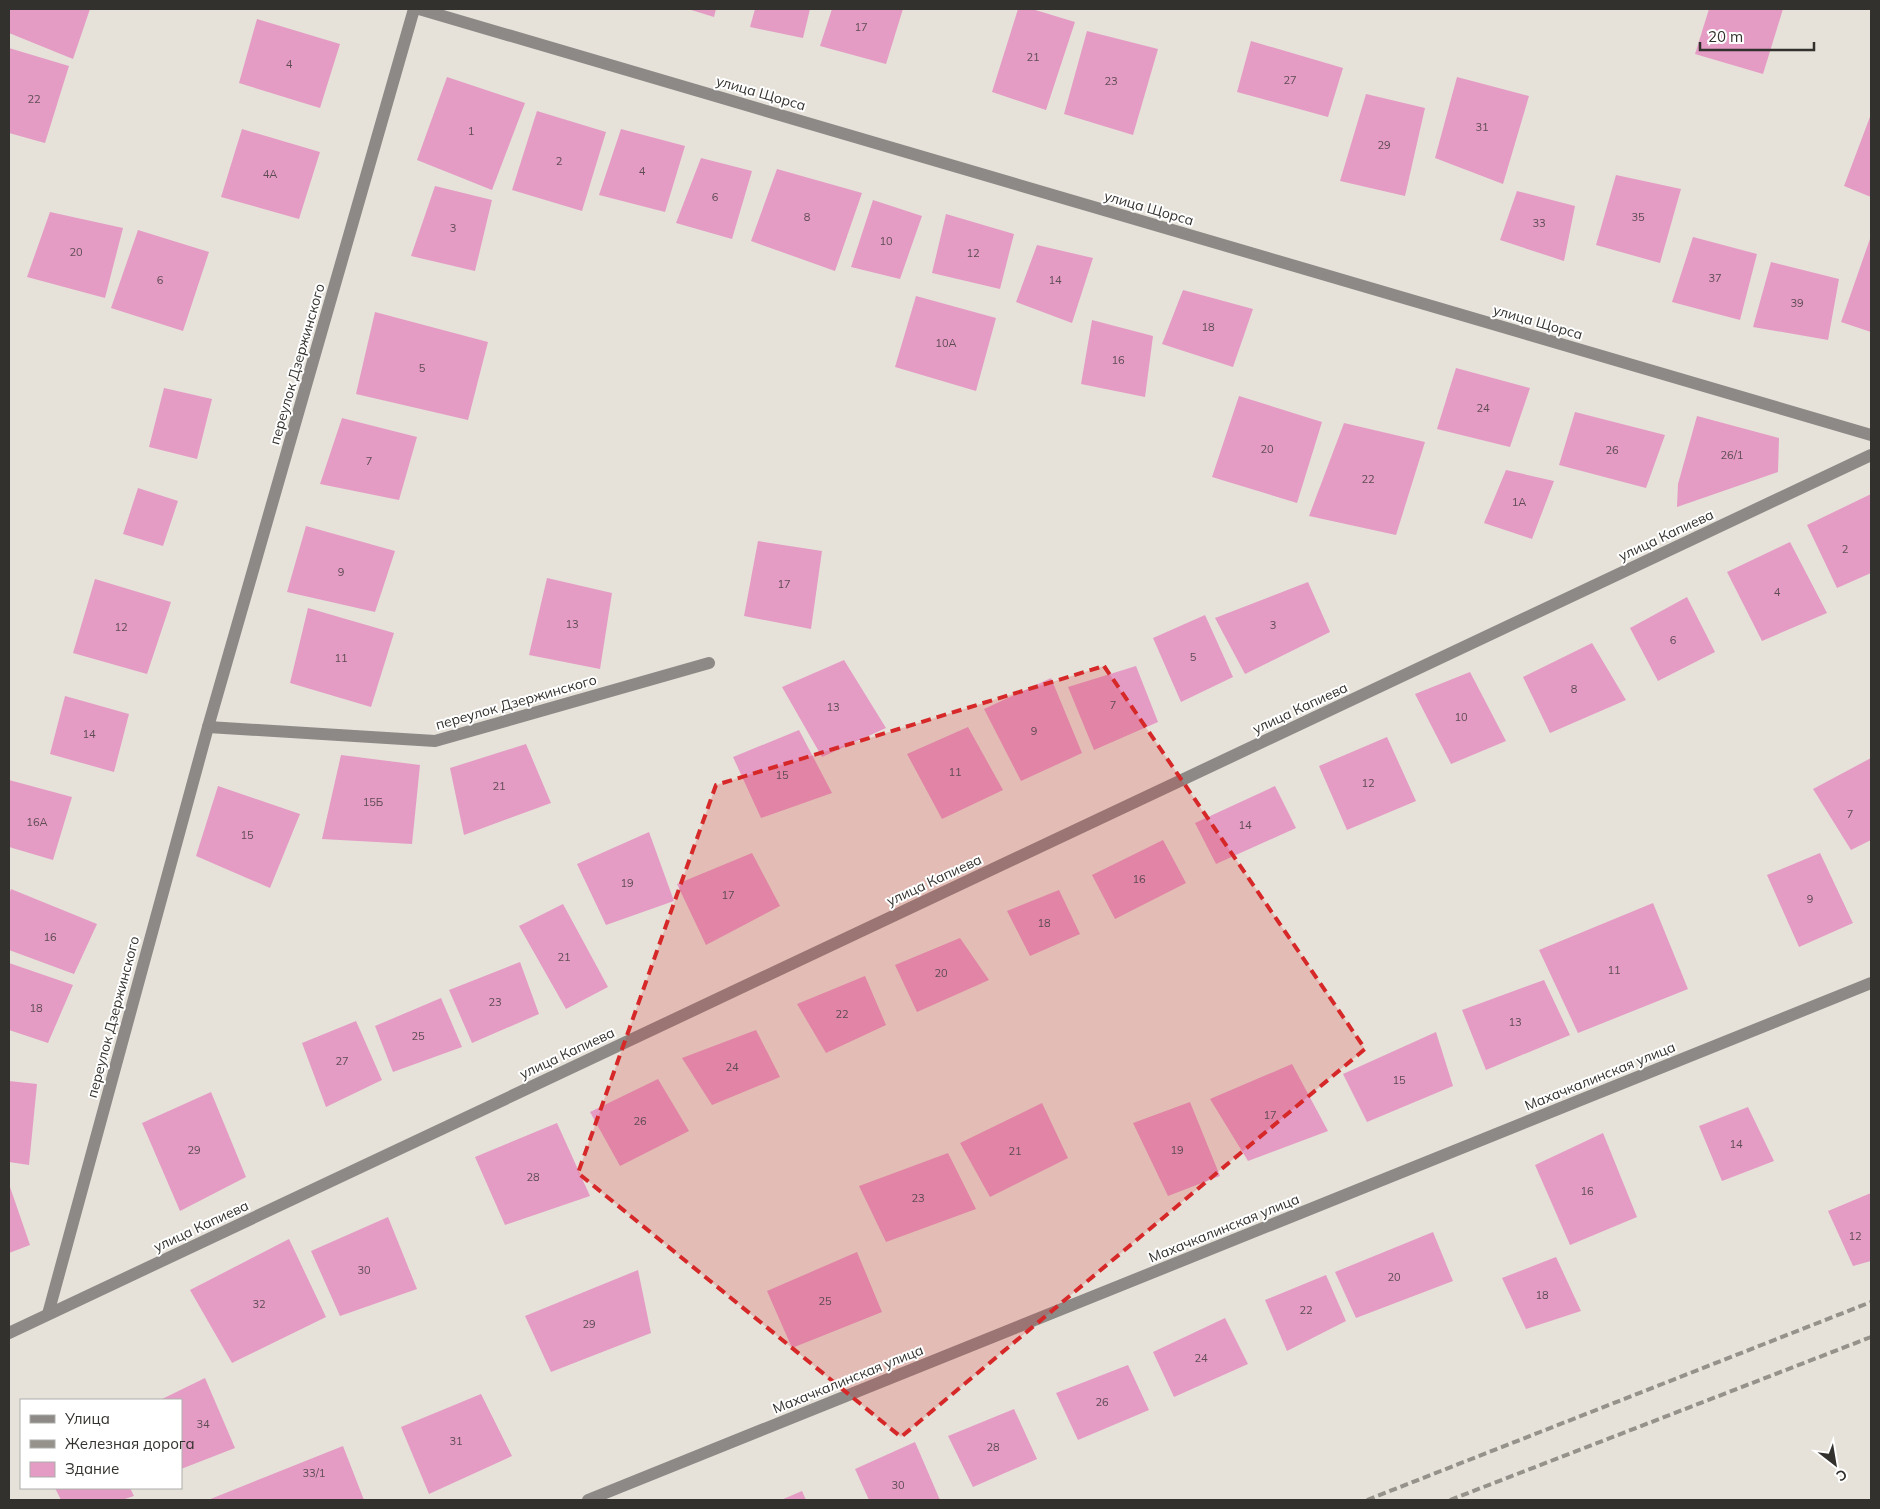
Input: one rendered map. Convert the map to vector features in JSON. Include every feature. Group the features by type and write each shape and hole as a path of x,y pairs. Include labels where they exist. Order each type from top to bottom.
{"street":[{"name":"переулок Дзержинского","path":"48,1314 208,727 414,9"},
{"name":"улица Щорса","path":"419,9 1871,435"},
{"name":"улица Капиева","path":"9,1333 1871,455"},
{"name":"переулок Дзержинского","path":"208,727 435,741 709,663"},
{"name":"Махачкалинская улица","path":"588,1500 1871,983"}],"highlighted area":[{"path":"1104,666 1365,1049 901,1437 578,1173 716,785"}],"building":[{"path":"9,9 90,9 73,59 9,33"},
{"path":"688,9 716,9 714,17"},
{"path":"755,9 810,9 803,38 750,27"},
{"path":"832,9 903,9 886,64 820,46"},
{"path":"1018,9 1032,9 1075,22 1046,110 992,92"},
{"path":"1709,9 1783,9 1763,74 1695,54"},
{"path":"257,19 340,44 320,108 239,83"},
{"path":"1087,31 1158,49 1133,135 1064,114"},
{"path":"1251,41 1343,68 1328,117 1237,92"},
{"path":"9,48 69,66 45,143 9,133"},
{"path":"447,77 525,103 492,190 417,160"},
{"path":"1457,77 1529,96 1503,184 1435,158"},
{"path":"1366,94 1425,108 1405,196 1340,181"},
{"path":"537,111 606,132 582,211 512,190"},
{"path":"1871,114 1871,197 1844,186"},
{"path":"242,129 320,152 299,219 221,197"},
{"path":"621,129 685,146 665,212 599,195"},
{"path":"701,158 752,171 732,239 676,223"},
{"path":"777,169 862,193 835,271 751,241"},
{"path":"1616,175 1681,189 1660,263 1596,245"},
{"path":"435,186 492,200 475,271 411,256"},
{"path":"1517,191 1575,206 1564,261 1500,240"},
{"path":"873,200 922,216 900,279 851,267"},
{"path":"50,212 123,228 105,298 27,277"},
{"path":"946,214 1014,234 1000,289 932,273"},
{"path":"138,230 209,252 183,331 111,308"},
{"path":"1871,236 1871,332 1841,322"},
{"path":"1693,237 1757,254 1740,320 1672,302"},
{"path":"1037,245 1093,258 1072,323 1016,302"},
{"path":"1771,262 1839,279 1828,340 1753,327"},
{"path":"1183,290 1253,309 1233,367 1162,344"},
{"path":"916,296 996,318 976,391 895,367"},
{"path":"375,312 488,342 468,420 356,394"},
{"path":"1092,320 1153,336 1145,397 1081,384"},
{"path":"1456,368 1530,388 1510,447 1437,429"},
{"path":"164,388 212,399 197,459 149,447"},
{"path":"1239,396 1322,422 1297,503 1212,477"},
{"path":"1575,412 1665,435 1646,488 1559,465"},
{"path":"1697,416 1779,438 1778,472 1677,507 1678,484"},
{"path":"342,418 417,437 399,500 320,484"},
{"path":"1344,423 1425,442 1396,535 1309,516"},
{"path":"1506,470 1554,481 1532,539 1484,523"},
{"path":"138,488 178,501 163,546 123,534"},
{"path":"1871,494 1871,573 1837,588 1807,525"},
{"path":"306,526 395,551 375,612 287,592"},
{"path":"758,541 822,551 811,629 744,616"},
{"path":"1790,542 1827,613 1762,641 1727,572"},
{"path":"547,578 612,593 600,669 529,655"},
{"path":"95,579 171,602 147,674 73,653"},
{"path":"1308,582 1330,632 1245,674 1215,618"},
{"path":"1687,597 1715,652 1658,681 1630,628"},
{"path":"308,608 394,633 371,707 290,683"},
{"path":"1205,615 1233,677 1181,702 1153,638"},
{"path":"1592,643 1626,700 1550,733 1523,677"},
{"path":"844,660 886,728 822,757 782,687"},
{"path":"1136,666 1158,722 1094,750 1068,687"},
{"path":"1470,672 1506,741 1451,764 1415,694"},
{"path":"1051,678 1082,753 1021,781 984,709"},
{"path":"65,696 129,714 114,772 50,754"},
{"path":"968,727 1003,790 942,819 907,754"},
{"path":"799,730 832,793 761,818 733,757"},
{"path":"1387,737 1416,801 1347,830 1319,766"},
{"path":"526,744 551,803 464,835 450,768"},
{"path":"341,755 420,765 412,844 322,839"},
{"path":"1871,758 1871,840 1851,850 1813,789"},
{"path":"9,780 72,797 53,860 9,847"},
{"path":"218,786 300,814 270,888 196,856"},
{"path":"1275,786 1296,828 1216,864 1195,823"},
{"path":"649,832 674,901 606,925 577,864"},
{"path":"1163,840 1186,883 1115,919 1092,875"},
{"path":"752,853 780,906 706,945 677,884"},
{"path":"1820,853 1853,923 1799,947 1767,875"},
{"path":"11,889 97,924 74,974 9,950 9,894"},
{"path":"1059,890 1080,934 1030,956 1007,911"},
{"path":"1653,903 1688,989 1578,1033 1539,950"},
{"path":"563,904 608,987 566,1009 519,926"},
{"path":"960,938 989,980 917,1012 895,965"},
{"path":"520,962 539,1014 472,1043 449,990"},
{"path":"9,963 73,985 48,1043 9,1030"},
{"path":"865,976 886,1025 826,1053 797,1004"},
{"path":"1544,980 1570,1035 1486,1070 1462,1010"},
{"path":"441,998 462,1047 393,1072 375,1026"},
{"path":"356,1021 382,1080 326,1107 302,1043"},
{"path":"756,1030 780,1077 712,1105 682,1058"},
{"path":"1436,1032 1453,1086 1367,1122 1343,1074"},
{"path":"1292,1064 1328,1131 1248,1161 1210,1099"},
{"path":"658,1079 689,1131 620,1166 590,1112"},
{"path":"9,1081 37,1084 29,1165 9,1162"},
{"path":"211,1092 246,1177 180,1211 142,1123"},
{"path":"1190,1102 1220,1176 1168,1196 1133,1123"},
{"path":"1042,1103 1068,1158 990,1197 960,1143"},
{"path":"1748,1107 1774,1161 1722,1181 1699,1126"},
{"path":"557,1123 590,1196 505,1225 475,1157"},
{"path":"1603,1133 1637,1217 1570,1245 1535,1165"},
{"path":"948,1153 976,1209 886,1242 859,1186"},
{"path":"9,1188 30,1245 9,1253"},
{"path":"1871,1193 1871,1261 1853,1266 1828,1211"},
{"path":"388,1217 417,1289 340,1316 311,1251"},
{"path":"1433,1232 1453,1281 1356,1318 1335,1272"},
{"path":"289,1239 326,1317 232,1363 190,1290"},
{"path":"857,1252 882,1312 792,1348 767,1291"},
{"path":"1556,1257 1581,1311 1526,1329 1502,1278"},
{"path":"638,1270 651,1333 551,1372 525,1316"},
{"path":"1326,1275 1346,1321 1287,1351 1265,1300"},
{"path":"1225,1318 1248,1364 1174,1397 1153,1352"},
{"path":"1128,1365 1149,1410 1078,1440 1056,1393"},
{"path":"205,1378 235,1448 182,1469 182,1399 162,1399"},
{"path":"481,1394 512,1456 429,1494 401,1427"},
{"path":"1014,1409 1037,1459 973,1487 948,1436"},
{"path":"915,1442 940,1500 869,1500 855,1469"},
{"path":"343,1446 364,1500 208,1500"},
{"path":"56,1489 130,1489 134,1496 122,1500 61,1500"},
{"path":"802,1491 806,1500 781,1500"}],"railway":[{"path":"1367,1500 1871,1302"},
{"path":"1450,1500 1871,1337"}]}
